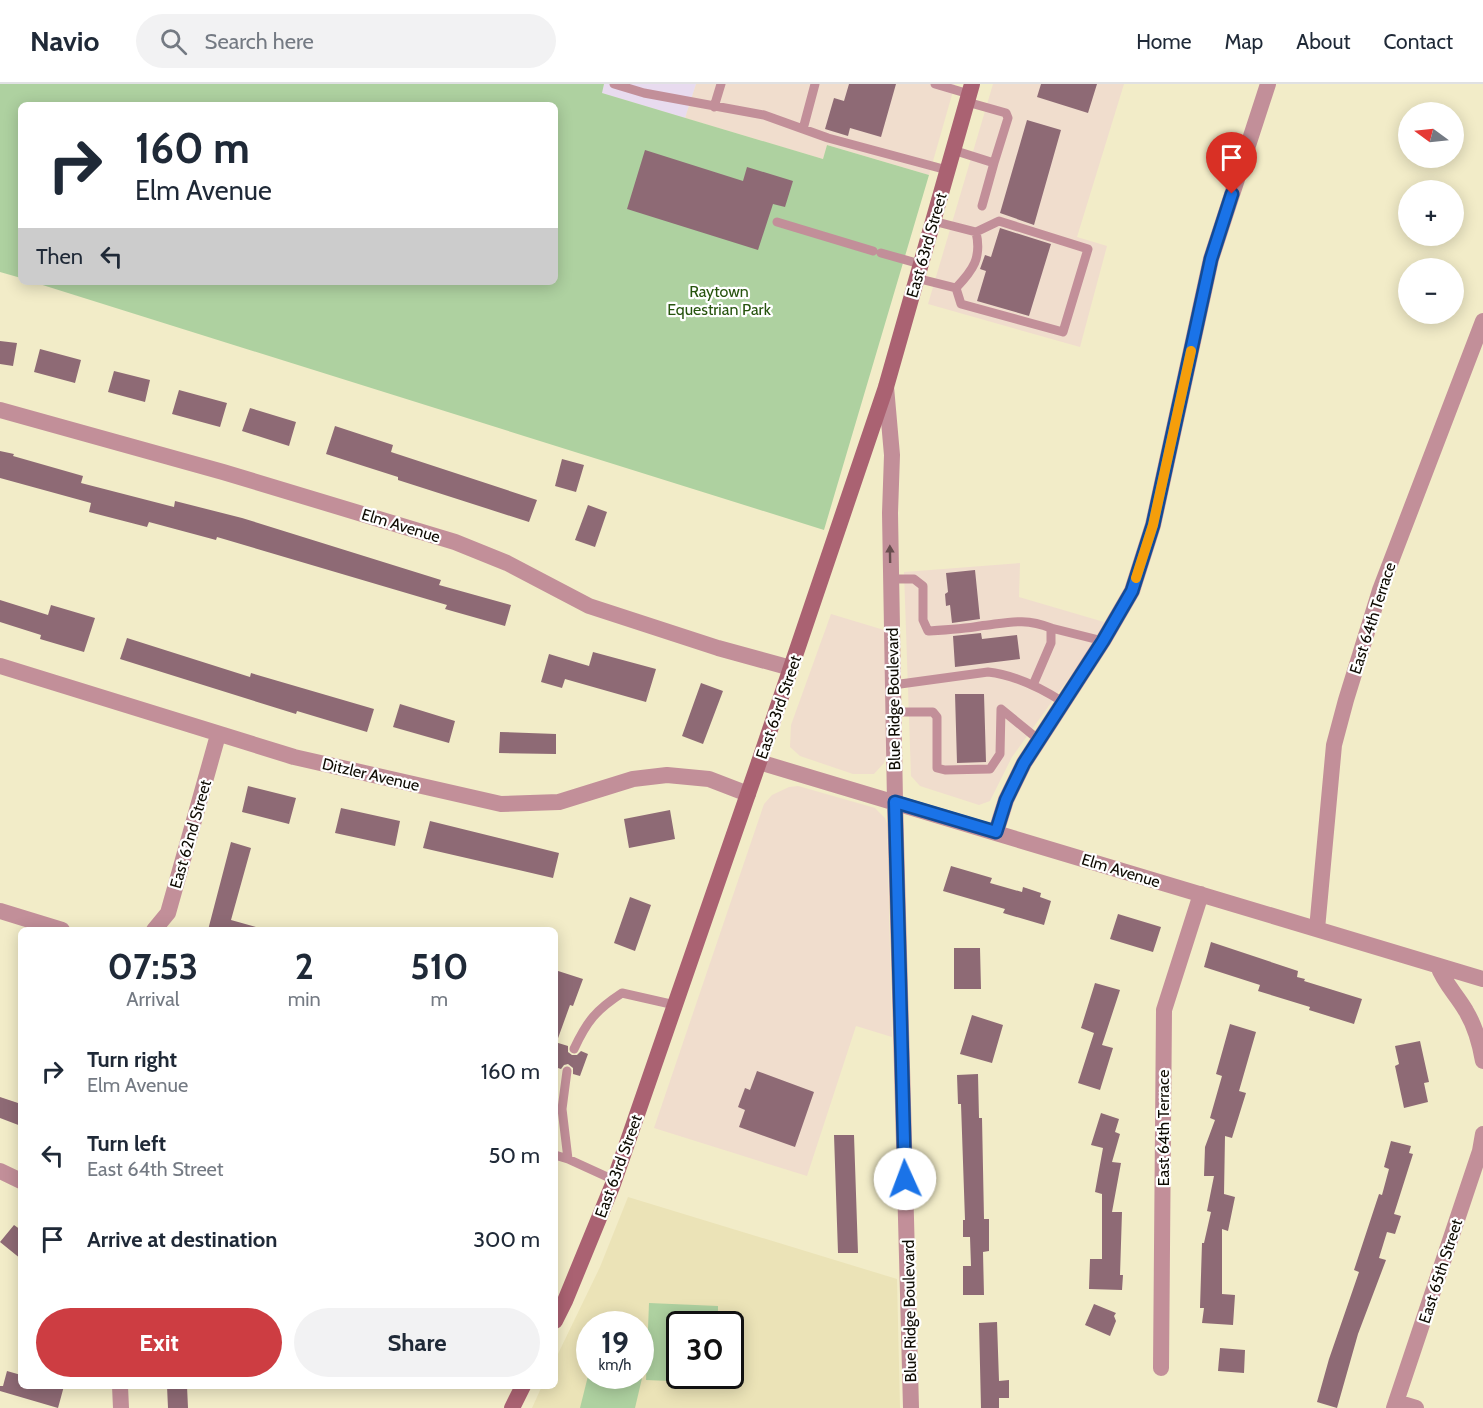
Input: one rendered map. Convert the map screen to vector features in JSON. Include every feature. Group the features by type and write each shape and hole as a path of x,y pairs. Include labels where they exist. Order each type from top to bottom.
{"main road":[{"name":"East 63rd Street","path":"560,1299 614,1180 759,762 886,387 970,93"},
{"path":"512,1408 522,1389"}],"street":[{"path":"996,832 1006,800 1024,763 1103,641 1132,591 1153,525 1211,259 1268,84"},
{"name":"East 64th Terrace","path":"1317,929 1334,745 1346,700 1380,590 1483,321"},
{"name":"Blue Ridge Boulevard","path":"886,387 892,455 890,513 893,712 911,1408"},
{"name":"Elm Avenue","path":"0,410 223,472 455,542 507,563 589,606 718,648 790,668"},
{"name":"Ditzler Avenue","path":"0,666 294,757 501,804 559,802 633,779 667,775 709,779 748,794"},
{"name":"East 62nd Street","path":"156,927 168,913 218,735"},
{"name":"Elm Avenue","path":"759,762 1483,979"},
{"name":"East 64th Terrace","path":"1161,1368 1164,1010 1201,894"},
{"path":"0,911 52,927"},
{"path":"1438,966 1467,1012 1479,1042 1483,1061"},
{"name":"East 65th Street","path":"1395,1405 1480,1150 1483,1134"},
{"path":"0,1171 18,1180"},
{"path":"120,1389 121,1408"},
{"path":"1395,1405 1416,1408"}],"lane":[{"path":"614,84 644,93 764,115 850,144 948,170"},
{"path":"714,107 721,84"},
{"path":"803,129 815,84"},
{"path":"935,84 970,93 1006,113 1008,118 982,207"},
{"path":"954,150 994,163"},
{"path":"777,222 877,252 956,288 961,304 1063,332 1088,249 999,221 976,232 933,221"},
{"path":"956,288 971,272 979,247 976,232"},
{"path":"891,579 914,579 923,586 923,620 928,631 981,626 1013,620 1037,622 1051,628 1103,641"},
{"path":"1033,686 1051,643 1051,628"},
{"path":"893,685 988,672 1002,674 1043,689 1063,702"},
{"path":"893,712 933,712 937,717 937,768 945,770 990,768 1000,754 1001,709 1039,740"},
{"path":"574,1049 583,1029 601,1007 622,993 675,1005"},
{"path":"567,1071 562,1109 568,1159"},
{"path":"558,1156 614,1180"}],"shaded area":[{"path":"604,84 696,84 685,118 601,93"},
{"path":"696,84 955,84 929,175 827,145 823,159 685,118"},
{"path":"993,84 1124,84 1077,237 1107,246 1080,347 928,304"},
{"path":"1020,563 1019,597 1104,622 1089,650 1012,757 990,801 979,805 920,786 911,776 904,572"},
{"path":"831,614 884,630 888,752 884,763 874,774 853,774 800,756 790,747 791,725"},
{"path":"798,786 875,808 885,818 887,824 892,1037 856,1026 807,1176 654,1128 764,804 772,795 789,787"},
{"path":"628,1197 897,1279 900,1408 532,1408 541,1389 558,1389 558,1354 576,1317 576,1389 654,1389 654,1311 579,1311 600,1267"}],"green space":[{"name":"Raytown Equestrian Park","path":"0,84 604,84 602,93 823,159 827,145 929,175 824,530 43,285 558,285 558,102 18,102 18,277 0,272"},
{"path":"649,1303 718,1306 718,1311 666,1311 666,1381 654,1380 654,1311 649,1311"},
{"path":"585,1389 639,1389 635,1408 580,1408"}],"building":[{"path":"849,84 896,84 881,137 850,128 848,136 825,129 834,98 844,101"},
{"path":"1041,84 1097,84 1088,113 1037,97"},
{"path":"1027,120 1061,130 1034,225 1000,213"},
{"path":"645,150 743,181 747,167 793,181 785,207 773,204 758,250 627,209"},
{"path":"1000,228 1051,244 1029,316 977,301 986,271 980,269 985,255 991,257"},
{"path":"0,341 17,343 13,366 0,364"},
{"path":"40,349 81,360 75,383 34,372"},
{"path":"114,371 150,380 145,402 108,392"},
{"path":"179,390 227,403 220,427 172,414"},
{"path":"250,408 296,422 289,446 242,431"},
{"path":"335,426 393,445 391,452 537,500 529,522 326,454"},
{"path":"0,451 83,476 81,483 174,507 175,501 242,518 441,580 439,585 511,605 505,626 445,609 447,605 217,537 216,540 149,522 147,527 89,512 91,503 0,478"},
{"path":"562,459 584,465 576,492 555,486"},
{"path":"588,505 607,512 595,547 575,540"},
{"path":"975,570 980,619 952,623 950,605 946,606 945,594 948,592 946,573"},
{"path":"0,600 48,615 51,605 95,618 84,652 40,639 41,635 0,622"},
{"path":"981,633 982,639 1017,635 1020,659 955,667 953,636"},
{"path":"127,638 250,677 251,673 374,709 367,732 297,711 296,714 120,659"},
{"path":"593,652 656,669 646,702 565,679 562,688 541,682 549,654 589,666"},
{"path":"701,683 723,691 703,744 682,736"},
{"path":"955,694 984,694 986,762 957,763"},
{"path":"400,704 455,721 449,743 393,727"},
{"path":"500,732 556,734 556,754 499,753"},
{"path":"248,786 296,798 289,824 242,812"},
{"path":"341,808 400,821 395,846 335,833"},
{"path":"670,810 675,839 629,848 624,819"},
{"path":"430,821 559,853 553,878 423,848"},
{"path":"231,842 251,848 231,920 256,927 209,927"},
{"path":"951,866 992,878 990,883 1022,892 1023,887 1041,893 1040,897 1051,901 1044,925 1003,913 1005,909 943,891"},
{"path":"630,897 651,905 635,951 614,943"},
{"path":"1118,914 1161,927 1153,952 1110,939"},
{"path":"1211,942 1298,971 1297,977 1305,979 1304,981 1362,999 1354,1024 1258,991 1260,985 1204,967"},
{"path":"954,948 980,948 981,989 954,989"},
{"path":"558,971 583,979 573,1006 570,1005 558,1038"},
{"path":"1095,983 1120,990 1102,1045 1113,1048 1100,1090 1078,1083 1094,1033 1081,1028"},
{"path":"972,1015 1003,1025 992,1063 960,1054"},
{"path":"1230,1024 1256,1032 1239,1091 1246,1093 1232,1138 1225,1136 1224,1194 1235,1197 1228,1231 1222,1229 1222,1294 1235,1295 1233,1325 1202,1323 1204,1308 1200,1308 1202,1243 1204,1243 1211,1212 1207,1211 1214,1176 1204,1176 1205,1147 1215,1120 1210,1118 1222,1076 1216,1074"},
{"path":"1420,1041 1429,1082 1424,1083 1428,1102 1404,1108 1395,1066 1399,1064 1395,1046"},
{"path":"558,1043 568,1046 568,1052 572,1055 577,1055 581,1051 588,1054 580,1076 573,1074 573,1068 568,1064 561,1069 558,1068"},
{"path":"757,1071 814,1092 795,1147 739,1127 745,1110 738,1107 745,1088 750,1090"},
{"path":"978,1074 979,1118 982,1118 984,1219 989,1219 989,1251 983,1252 984,1295 963,1295 963,1266 971,1266 970,1237 963,1237 963,1220 965,1220 961,1104 958,1104 957,1075"},
{"path":"0,1097 18,1103 18,1125 0,1118"},
{"path":"1101,1113 1119,1119 1115,1132 1120,1134 1112,1162 1121,1163 1112,1212 1122,1212 1120,1275 1123,1275 1122,1290 1089,1289 1090,1259 1102,1259 1102,1194 1095,1192 1103,1148 1091,1145"},
{"path":"834,1135 854,1135 858,1253 838,1253"},
{"path":"1391,1141 1411,1146 1409,1153 1413,1154 1394,1214 1401,1216 1395,1234 1387,1232 1379,1258 1386,1260 1358,1334 1337,1408 1317,1402 1329,1359 1359,1272 1354,1270 1379,1194 1382,1195 1389,1169 1384,1167"},
{"path":"14,1225 18,1228 18,1257 0,1242"},
{"path":"1094,1304 1116,1313 1114,1316 1116,1321 1110,1336 1085,1325"},
{"path":"997,1322 999,1381 1009,1380 1009,1398 999,1398 999,1408 981,1408 979,1323"},
{"path":"1220,1348 1245,1350 1244,1373 1218,1371"},
{"path":"7,1371 18,1374 18,1389 63,1389 58,1408 0,1391 0,1386 3,1386"},
{"path":"167,1389 187,1389 188,1408 168,1408"}],"slow traffic":[{"path":"1136,578 1153,525 1191,351"}],"route":[{"path":"905,1179 895,802 996,832 1006,800 1024,763 1103,641 1132,591 1153,525 1211,259 1232,194"}]}
